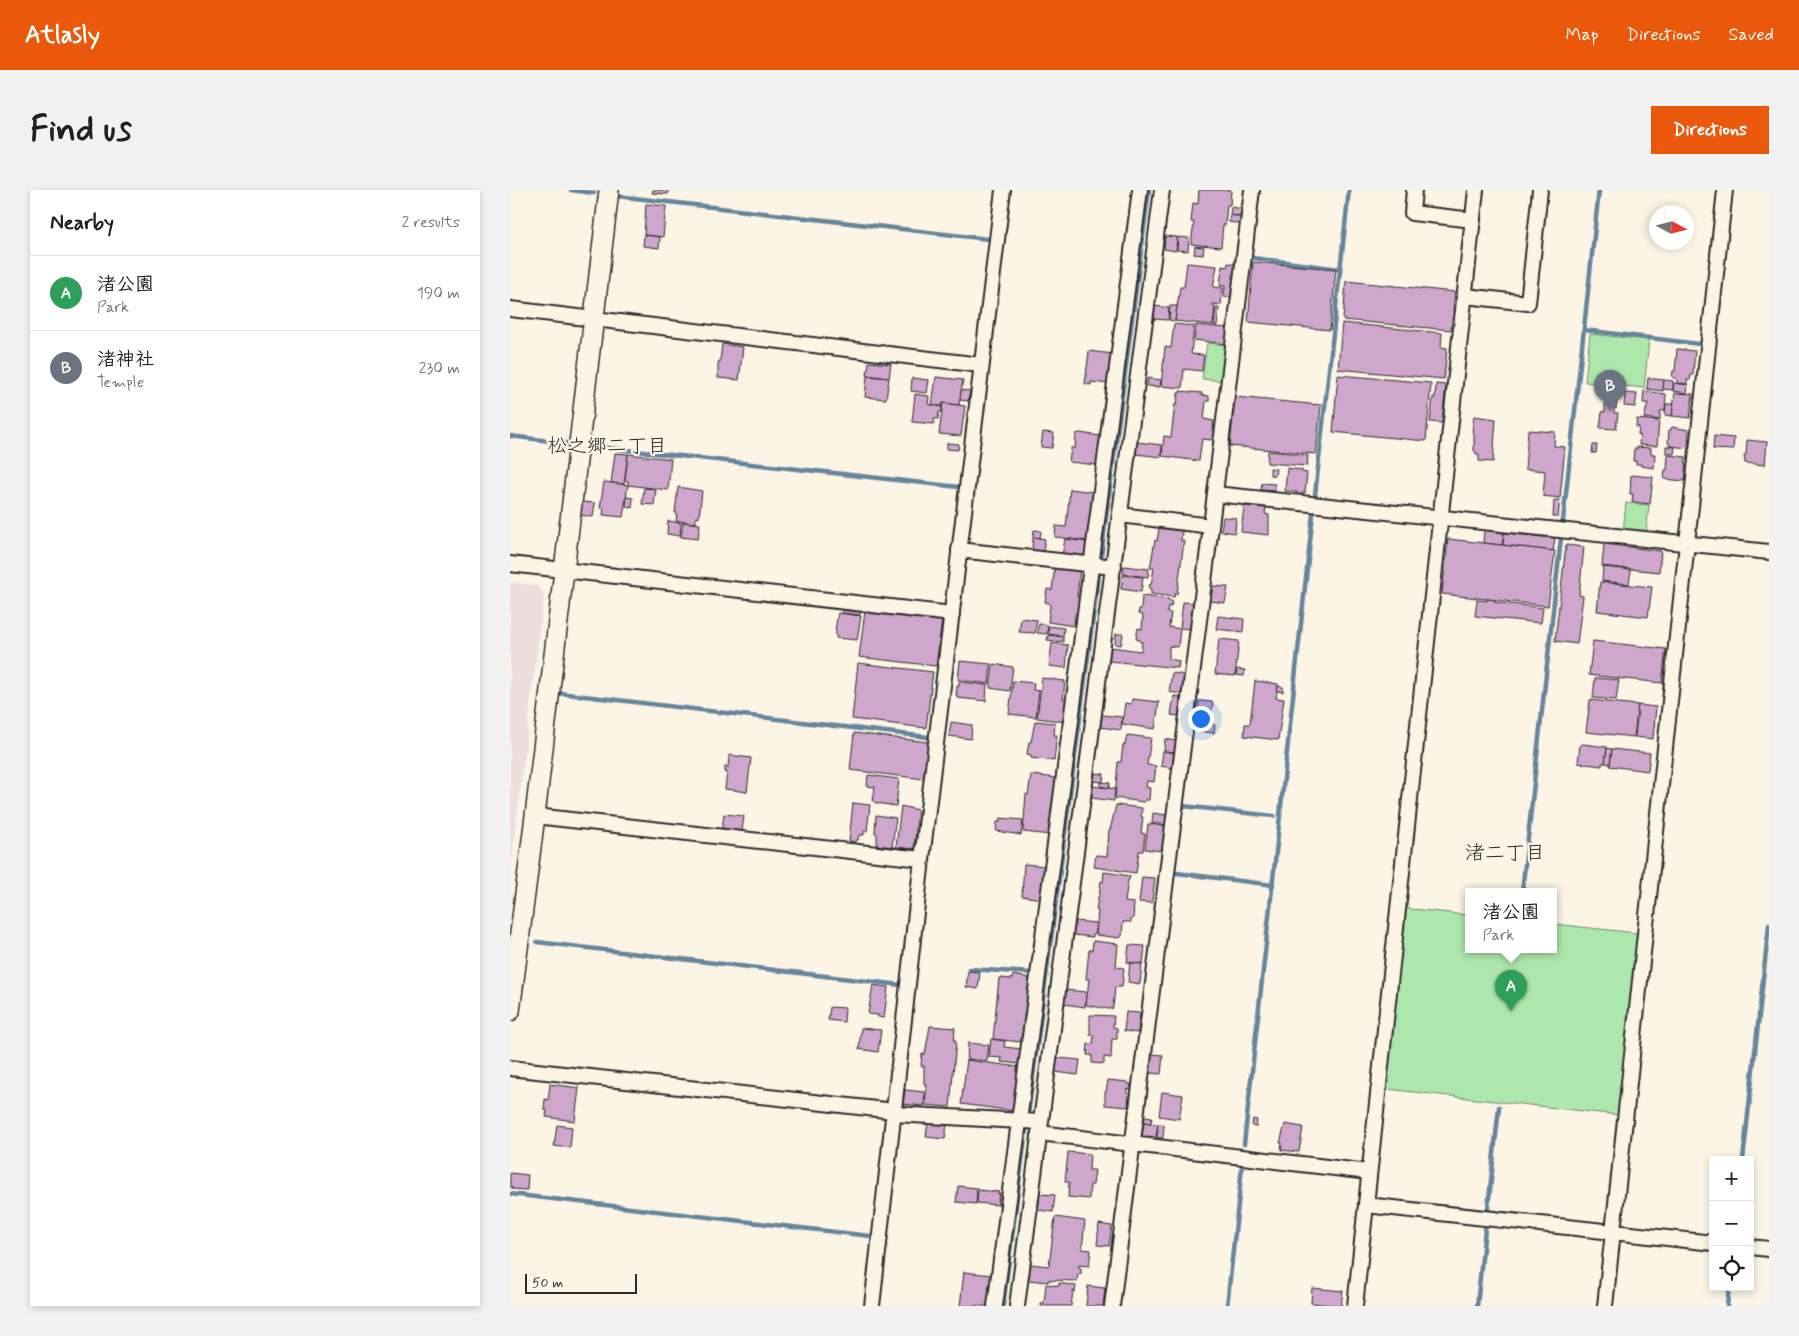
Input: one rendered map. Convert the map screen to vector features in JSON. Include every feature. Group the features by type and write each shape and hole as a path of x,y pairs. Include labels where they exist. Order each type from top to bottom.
{"street":[{"path":"510,1011 565,570 609,190"},
{"path":"872,1306 922,859 1003,190"},
{"path":"1017,1306 1031,1124 1101,566 1140,190"},
{"path":"995,1306 1031,1124 1101,566 1120,515 1162,190"},
{"path":"1112,1306 1212,526 1252,190"},
{"path":"1414,190 1412,212 1473,220"},
{"path":"1355,1306 1476,190"},
{"path":"1465,296 1528,303 1540,190"},
{"path":"1604,1306 1725,190"},
{"path":"510,309 981,365"},
{"path":"1215,494 1769,552"},
{"path":"1120,515 1212,526"},
{"path":"959,550 1101,566"},
{"path":"510,564 952,614"},
{"path":"535,816 922,859"},
{"path":"510,1068 894,1112 1031,1124 1132,1144 1369,1172"},
{"path":"1366,1205 1709,1243"},
{"path":"1754,1247 1769,1249"}],"shaded area":[{"path":"510,582 537,585 544,593 510,874"}],"green space":[{"path":"1590,334 1649,340 1644,388 1585,382"},
{"path":"1207,343 1226,345 1222,381 1202,379"},
{"path":"1626,503 1649,505 1646,534 1623,532"},
{"path":"1403,908 1465,915 1465,953 1557,953 1557,924 1637,933 1618,1115 1387,1089"}],"building":[{"path":"653,190 668,190 668,194 652,193"},
{"path":"1199,190 1231,190 1230,205 1227,205 1225,225 1223,225 1221,247 1191,244 1194,222 1191,222 1193,203 1198,204"},
{"path":"646,204 666,206 663,237 644,235"},
{"path":"1231,207 1243,209 1242,216 1230,215"},
{"path":"1230,215 1242,217 1241,224 1229,222"},
{"path":"644,235 660,237 659,248 643,246"},
{"path":"1165,236 1177,237 1176,251 1164,249"},
{"path":"1178,237 1189,238 1188,251 1177,250"},
{"path":"1195,246 1204,247 1203,255 1194,254"},
{"path":"1253,262 1336,269 1330,330 1248,322"},
{"path":"1187,263 1217,266 1213,287 1223,288 1221,305 1213,304 1215,306 1213,325 1175,321 1180,287 1184,287"},
{"path":"1228,263 1237,264 1233,298 1224,297 1225,286 1220,286 1222,266 1227,267"},
{"path":"1346,281 1455,292 1451,330 1343,320"},
{"path":"1155,306 1169,308 1168,320 1154,319"},
{"path":"1170,306 1177,306 1175,321 1169,320"},
{"path":"1216,308 1219,308 1217,326 1214,325"},
{"path":"1342,323 1442,333 1441,347 1447,348 1444,379 1338,369"},
{"path":"1174,324 1194,326 1191,354 1204,355 1202,371 1184,369 1182,388 1161,386 1165,347 1171,348"},
{"path":"1196,325 1228,328 1227,344 1194,340"},
{"path":"722,344 743,347 739,380 718,378 718,362 720,362"},
{"path":"1677,349 1695,351 1693,375 1691,375 1690,380 1687,380 1687,384 1677,383 1677,379 1672,377 1673,371 1675,371"},
{"path":"1089,351 1113,354 1109,384 1091,382 1091,385 1085,384"},
{"path":"869,362 891,364 889,378 867,375"},
{"path":"1338,375 1431,383 1426,441 1333,432"},
{"path":"867,376 889,378 886,399 865,397"},
{"path":"936,377 963,380 959,405 943,403 942,406 932,405"},
{"path":"912,378 929,380 927,393 911,391"},
{"path":"1148,378 1161,380 1160,387 1147,386"},
{"path":"1648,378 1664,380 1663,391 1647,389"},
{"path":"1664,380 1673,381 1673,390 1663,389"},
{"path":"1674,383 1688,385 1687,393 1673,391"},
{"path":"1436,384 1446,385 1442,423 1430,422"},
{"path":"961,390 970,391 968,401 960,400"},
{"path":"1180,391 1202,393 1201,395 1209,396 1209,401 1206,401 1204,419 1214,421 1212,440 1202,439 1199,461 1162,456 1164,436 1171,437 1175,404 1177,405 1178,393"},
{"path":"1644,391 1666,394 1665,411 1660,411 1660,420 1644,418 1648,403 1643,403"},
{"path":"1625,393 1637,394 1635,407 1624,406"},
{"path":"1675,393 1693,394 1690,418 1672,416"},
{"path":"915,394 929,396 928,404 942,407 942,412 939,412 938,419 934,419 934,424 912,422"},
{"path":"1605,396 1617,397 1616,409 1614,408 1614,413 1618,413 1616,429 1600,428 1602,411 1605,412"},
{"path":"1235,397 1321,405 1316,454 1230,446"},
{"path":"943,403 965,406 961,436 939,434"},
{"path":"1666,404 1673,404 1672,416 1665,415"},
{"path":"1474,416 1496,419 1493,462 1479,461 1479,454 1476,454 1474,451 1474,433 1472,432"},
{"path":"1637,419 1659,421 1657,446 1639,445 1640,435 1638,435 1639,427 1636,427"},
{"path":"1672,427 1689,430 1688,448 1670,446 1668,443 1669,430"},
{"path":"1528,430 1555,432 1554,446 1565,447 1560,498 1543,496 1545,471 1525,469"},
{"path":"1043,432 1054,433 1052,448 1041,447"},
{"path":"1076,434 1100,436 1097,465 1069,462 1071,448 1075,448"},
{"path":"1714,436 1734,438 1733,450 1713,449"},
{"path":"1747,440 1767,442 1765,465 1745,463 1744,455 1746,455"},
{"path":"1137,442 1162,445 1161,457 1136,454"},
{"path":"947,443 959,444 958,450 947,449"},
{"path":"1593,445 1597,445 1596,453 1592,453"},
{"path":"1666,446 1675,447 1674,454 1666,453"},
{"path":"1637,447 1651,448 1651,454 1655,454 1654,468 1641,466 1641,464 1636,464 1636,461 1633,461 1634,449 1637,449"},
{"path":"1268,451 1308,455 1307,466 1267,463"},
{"path":"615,453 628,454 624,484 611,483"},
{"path":"628,454 671,459 668,490 628,485 628,481 625,481"},
{"path":"1668,455 1686,457 1685,472 1687,472 1684,481 1664,479"},
{"path":"1270,468 1276,469 1275,476 1270,475"},
{"path":"1287,468 1302,470 1302,472 1307,473 1305,493 1302,493 1302,495 1297,494 1297,492 1285,491"},
{"path":"1631,475 1653,477 1650,504 1632,502 1633,494 1630,494"},
{"path":"604,482 628,485 623,517 603,515 604,508 600,508"},
{"path":"1262,483 1275,484 1275,491 1261,490"},
{"path":"678,487 702,491 699,518 696,517 696,523 676,521"},
{"path":"644,488 656,489 654,505 642,504"},
{"path":"1070,489 1094,492 1088,541 1055,537 1056,526 1066,527"},
{"path":"627,497 633,498 632,508 626,507"},
{"path":"1554,500 1560,500 1558,517 1553,517"},
{"path":"582,502 595,503 593,517 580,515"},
{"path":"1244,507 1266,508 1265,514 1269,515 1269,535 1241,532"},
{"path":"1223,517 1236,518 1235,533 1221,531"},
{"path":"668,521 681,523 680,536 667,534"},
{"path":"683,522 700,524 698,539 681,537"},
{"path":"1159,528 1182,531 1181,541 1184,541 1177,594 1175,593 1174,597 1151,594 1151,589 1149,589 1154,568 1150,568"},
{"path":"1034,530 1041,531 1040,538 1033,537"},
{"path":"1484,530 1504,533 1502,545 1483,543"},
{"path":"1504,533 1555,538 1553,551 1503,545"},
{"path":"1033,537 1045,539 1043,551 1032,550"},
{"path":"1065,539 1088,542 1086,559 1062,556"},
{"path":"1448,539 1555,551 1548,606 1442,594"},
{"path":"1604,544 1661,551 1659,572 1602,566"},
{"path":"1566,545 1584,547 1579,595 1583,596 1577,644 1555,641"},
{"path":"1055,566 1080,569 1077,597 1081,598 1079,614 1075,614 1074,626 1048,622 1050,606 1049,603 1045,602 1047,589 1052,590"},
{"path":"1124,566 1149,569 1148,577 1123,574"},
{"path":"1603,567 1631,570 1629,584 1602,581"},
{"path":"1123,575 1143,577 1141,592 1121,589"},
{"path":"1600,582 1652,587 1648,617 1597,611"},
{"path":"1213,586 1228,587 1225,603 1211,601"},
{"path":"1142,596 1172,601 1171,607 1168,606 1167,613 1171,613 1169,627 1180,629 1178,647 1169,646 1169,659 1179,661 1178,668 1109,661 1111,647 1141,651 1142,642 1136,639 1138,628 1142,629 1143,615 1138,614 1139,609 1141,609"},
{"path":"1487,599 1496,600 1495,602 1543,608 1541,623 1475,616 1477,600 1487,601"},
{"path":"1183,602 1195,603 1192,629 1180,628"},
{"path":"843,607 860,609 860,615 842,613"},
{"path":"865,611 942,620 936,666 859,657"},
{"path":"838,613 861,616 857,640 836,638 835,630"},
{"path":"1218,616 1244,619 1243,632 1216,629"},
{"path":"1021,618 1037,620 1035,633 1019,632"},
{"path":"1039,624 1048,625 1047,634 1037,633"},
{"path":"1049,626 1064,628 1063,636 1048,634"},
{"path":"1116,634 1123,634 1121,645 1115,644"},
{"path":"1048,635 1063,637 1063,642 1047,640"},
{"path":"1219,639 1239,641 1235,676 1215,674"},
{"path":"1593,641 1666,649 1662,683 1589,675"},
{"path":"1052,643 1068,645 1066,668 1049,666"},
{"path":"960,661 991,664 989,684 958,680"},
{"path":"858,663 933,672 926,728 852,719"},
{"path":"993,664 1013,667 1010,691 990,688"},
{"path":"1237,669 1245,670 1244,676 1236,675"},
{"path":"1172,673 1185,675 1183,694 1169,692"},
{"path":"1042,678 1065,681 1063,699 1069,700 1066,722 1037,718"},
{"path":"1595,678 1619,680 1616,700 1593,698"},
{"path":"1013,681 1034,683 1033,690 1039,691 1036,717 1009,714"},
{"path":"1255,681 1278,684 1276,698 1284,699 1278,740 1244,736 1245,724 1250,724"},
{"path":"959,682 987,685 986,701 957,698"},
{"path":"1278,686 1283,687 1283,692 1277,691"},
{"path":"1174,696 1180,697 1179,716 1171,715"},
{"path":"1132,699 1159,702 1155,729 1122,724 1125,703 1131,704"},
{"path":"1590,700 1638,705 1634,737 1586,732"},
{"path":"1199,701 1213,702 1210,722 1197,721"},
{"path":"1638,705 1656,707 1653,739 1635,737"},
{"path":"1102,715 1122,717 1121,730 1100,727"},
{"path":"1035,721 1055,723 1054,735 1057,735 1054,761 1031,758 1031,755 1027,754"},
{"path":"951,722 972,725 971,739 949,736"},
{"path":"1198,723 1215,725 1214,733 1197,731"},
{"path":"854,733 928,742 924,779 850,770"},
{"path":"1127,735 1151,738 1147,765 1156,766 1154,782 1147,781 1146,787 1150,788 1149,800 1144,802 1115,798 1118,762 1121,762 1123,745 1125,745"},
{"path":"1165,739 1177,741 1175,752 1164,751"},
{"path":"1580,745 1607,747 1605,763 1602,763 1602,766 1578,763"},
{"path":"1607,748 1612,749 1610,764 1605,763"},
{"path":"1612,749 1650,753 1648,771 1610,766"},
{"path":"1163,751 1174,753 1172,768 1161,766"},
{"path":"729,755 751,758 747,792 725,789 727,772 725,772 725,766 728,767"},
{"path":"1095,773 1104,774 1103,782 1094,781"},
{"path":"868,775 899,779 896,806 873,801 875,787 867,786"},
{"path":"1031,775 1057,778 1051,835 1023,832 1026,794 1028,795"},
{"path":"1101,782 1110,783 1109,788 1100,786"},
{"path":"1093,786 1115,789 1114,801 1092,798"},
{"path":"853,803 870,805 867,831 864,831 864,835 859,835 856,842 849,841"},
{"path":"1116,805 1142,808 1141,833 1145,834 1143,851 1139,851 1136,873 1094,867 1096,855 1107,856 1109,830"},
{"path":"901,806 918,810 914,849 896,847"},
{"path":"1153,813 1166,815 1165,825 1152,823"},
{"path":"724,814 744,816 742,831 722,828"},
{"path":"876,815 896,818 892,847 877,845 877,834 875,833"},
{"path":"1000,818 1023,820 1021,835 996,831 997,822 1000,822"},
{"path":"1148,824 1165,826 1162,851 1145,849"},
{"path":"1024,864 1045,866 1043,884 1045,884 1042,899 1022,896"},
{"path":"1104,872 1130,876 1125,902 1134,903 1133,919 1131,919 1131,922 1123,922 1122,936 1120,938 1096,935 1098,910 1096,910"},
{"path":"1142,877 1155,878 1152,903 1139,902"},
{"path":"1075,921 1096,923 1093,937 1073,935"},
{"path":"1093,941 1118,944 1116,967 1124,968 1122,987 1115,987 1113,1008 1086,1005 1089,979 1086,979 1089,950 1092,950"},
{"path":"1129,945 1145,946 1143,964 1127,962"},
{"path":"1130,963 1142,964 1140,984 1128,982"},
{"path":"968,971 980,972 978,989 966,987"},
{"path":"1013,975 1029,978 1027,1001 1030,1001 1028,1021 1024,1021 1021,1042 993,1039 999,978 1012,979"},
{"path":"873,985 888,987 884,1018 868,1014"},
{"path":"1065,990 1086,992 1085,1007 1064,1004"},
{"path":"830,1007 845,1008 844,1022 828,1020"},
{"path":"1126,1012 1140,1013 1138,1033 1124,1031"},
{"path":"1090,1015 1114,1016 1113,1027 1117,1028 1117,1039 1112,1039 1111,1058 1104,1057 1104,1064 1092,1063 1092,1055 1087,1055 1088,1044 1093,1044 1094,1035 1090,1035"},
{"path":"930,1026 955,1028 954,1041 956,1041 950,1107 925,1105 927,1084 924,1084 924,1066 921,1066 922,1054 925,1054"},
{"path":"861,1028 881,1030 878,1052 859,1049"},
{"path":"991,1039 1005,1041 1004,1047 1022,1049 1020,1064 1001,1062 1002,1058 989,1057"},
{"path":"968,1043 989,1045 987,1061 967,1059"},
{"path":"1152,1054 1163,1055 1161,1074 1149,1073"},
{"path":"1056,1059 1080,1060 1078,1075 1055,1072"},
{"path":"967,1060 1019,1067 1014,1111 961,1104"},
{"path":"1108,1080 1131,1084 1131,1090 1127,1089 1127,1093 1129,1093 1128,1107 1105,1105 1105,1092"},
{"path":"550,1084 579,1088 575,1121 546,1117 547,1110 544,1110 545,1099 548,1100"},
{"path":"905,1090 925,1092 924,1106 903,1104"},
{"path":"1162,1092 1183,1095 1179,1119 1159,1116"},
{"path":"1145,1116 1152,1117 1151,1123 1144,1122"},
{"path":"1253,1119 1257,1120 1256,1127 1252,1126"},
{"path":"928,1121 947,1123 945,1139 926,1137"},
{"path":"1144,1123 1158,1124 1156,1137 1142,1136"},
{"path":"1158,1124 1164,1125 1163,1138 1157,1138"},
{"path":"1285,1124 1303,1127 1299,1152 1281,1150 1282,1143 1280,1143"},
{"path":"557,1125 572,1127 570,1148 554,1146"},
{"path":"1068,1152 1090,1154 1089,1170 1095,1170 1093,1185 1090,1185 1089,1199 1068,1197 1069,1182 1065,1182"},
{"path":"510,1173 528,1175 527,1190 512,1189 510,1186"},
{"path":"958,1186 977,1188 976,1204 956,1202"},
{"path":"978,1190 999,1192 998,1205 977,1203"},
{"path":"999,1194 1005,1194 1004,1205 998,1205"},
{"path":"1040,1194 1055,1195 1053,1212 1038,1210"},
{"path":"1055,1217 1085,1221 1082,1249 1091,1250 1089,1266 1079,1265 1081,1274 1078,1274 1077,1281 1048,1280 1048,1282 1028,1280 1030,1264 1049,1266"},
{"path":"1099,1224 1112,1226 1109,1246 1097,1245"},
{"path":"964,1272 992,1275 990,1306 960,1306"},
{"path":"1059,1283 1076,1286 1075,1292 1073,1291 1071,1306 1041,1306 1041,1303 1044,1303 1046,1284 1059,1286"},
{"path":"1088,1286 1105,1288 1103,1306 1086,1306"},
{"path":"1312,1288 1343,1291 1341,1306 1311,1303"}],"waterway":[{"path":"571,190 594,193"},
{"path":"1003,1306 1149,190"},
{"path":"1315,495 1349,190"},
{"path":"1563,521 1599,190"},
{"path":"617,196 988,239"},
{"path":"1253,258 1340,269"},
{"path":"1584,330 1699,344"},
{"path":"510,436 566,443"},
{"path":"591,446 959,487"},
{"path":"1244,1144 1313,514"},
{"path":"1522,888 1561,538"},
{"path":"559,693 928,737"},
{"path":"1183,806 1274,816"},
{"path":"1177,873 1273,885"},
{"path":"1743,1156 1769,925"},
{"path":"537,942 901,985"},
{"path":"970,969 1032,973"},
{"path":"1488,1208 1499,1107"},
{"path":"1227,1306 1242,1167"},
{"path":"510,1194 870,1236"},
{"path":"1477,1306 1485,1229"},
{"path":"1727,1306 1729,1291"}],"place":[{"name":"渚神社","path":"1610,411"},
{"name":"渚公園","path":"1511,1011"}],"district":[{"name":"松之郷二丁目","path":"607,445"},
{"name":"渚二丁目","path":"1505,852"}]}
